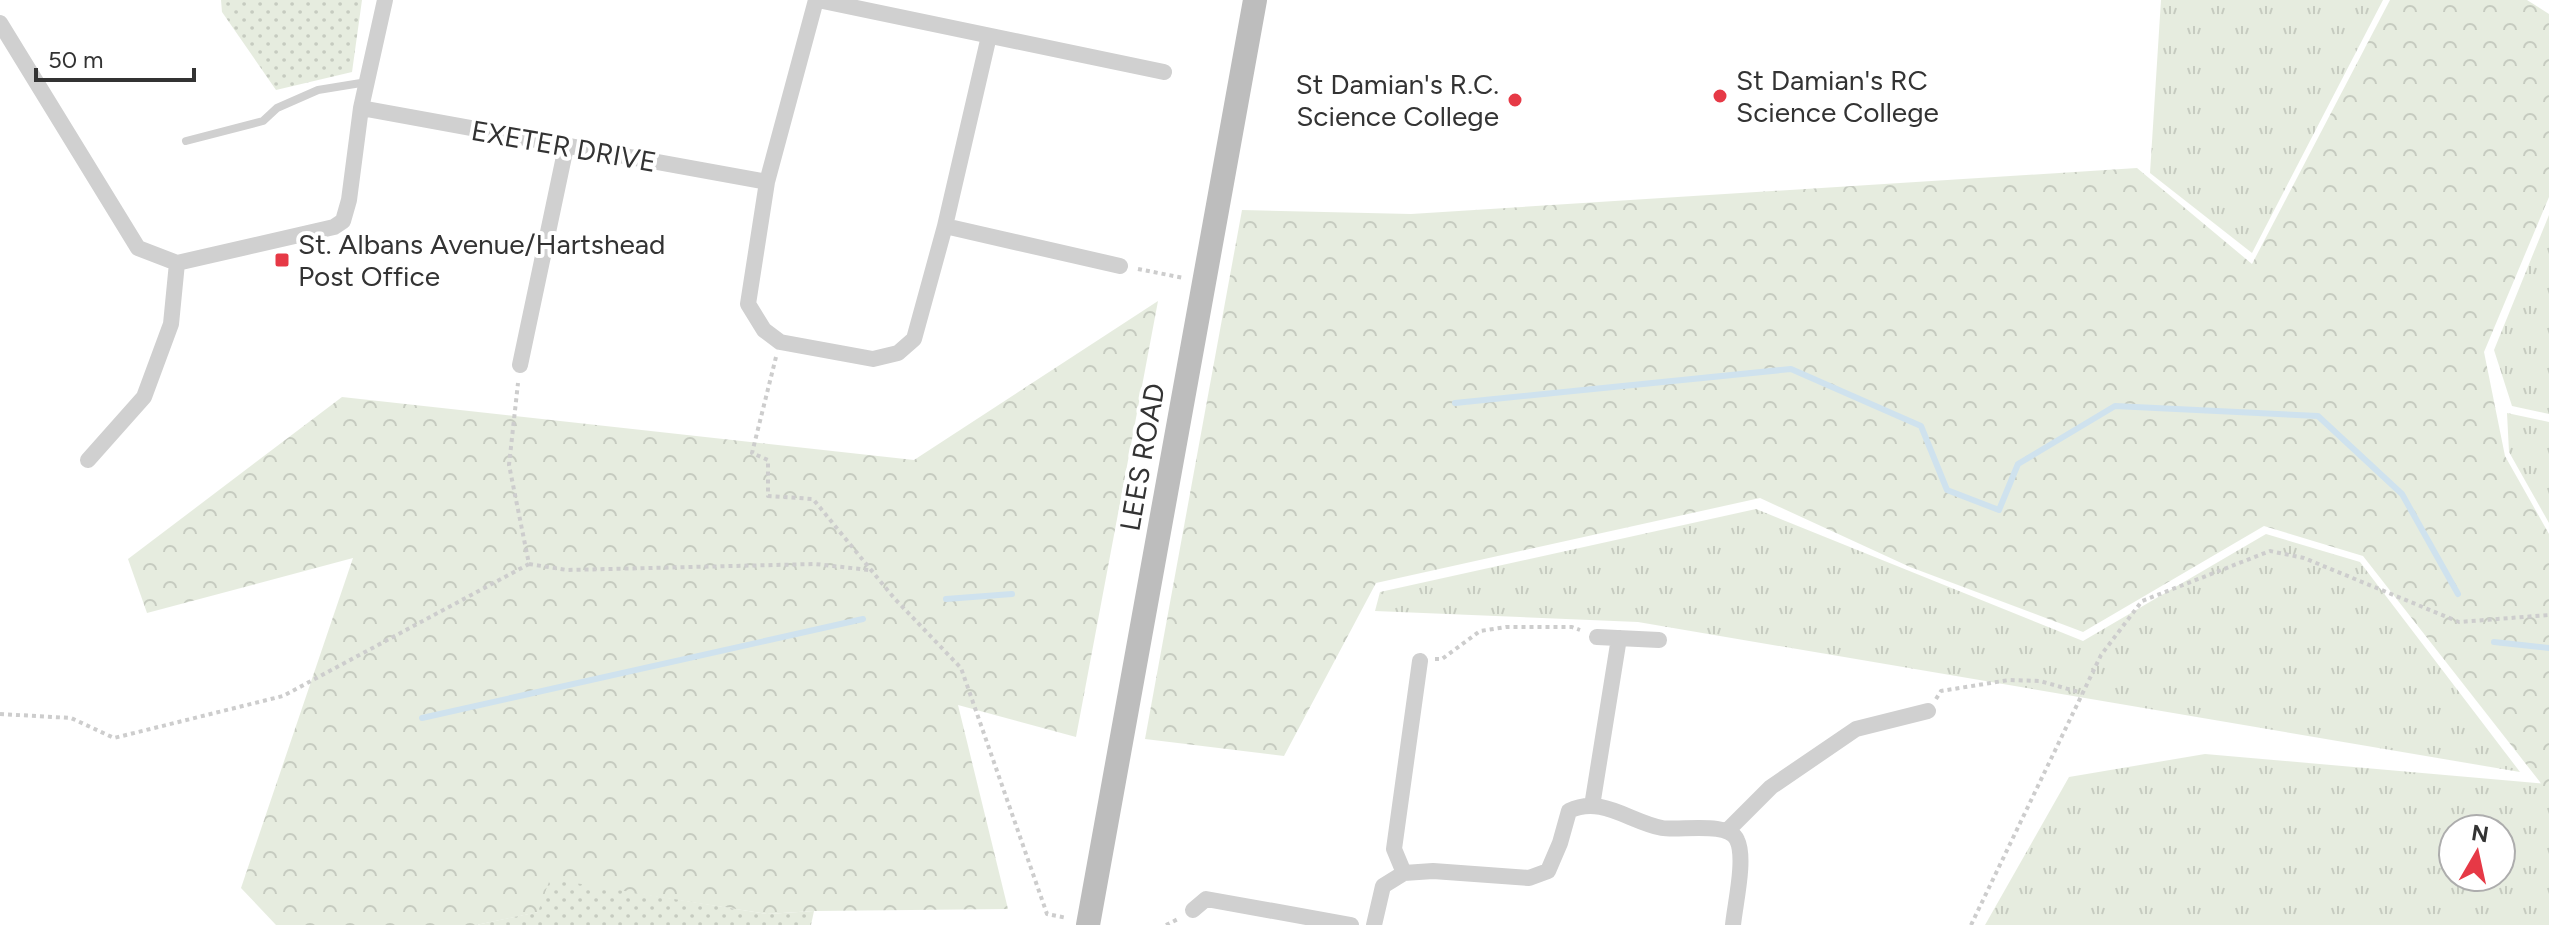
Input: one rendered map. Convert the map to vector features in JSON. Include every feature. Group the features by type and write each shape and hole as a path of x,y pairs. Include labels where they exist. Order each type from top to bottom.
{"main road":[{"name":"LEES ROAD","path":"1088,924 1255,0"}],"street":[{"path":"0,23 138,248 177,263 334,227 343,221 349,200 361,108 385,0"},
{"path":"989,36 945,226 914,339 898,353 873,359 780,342 764,330 748,304 767,182 817,0 1164,72"},
{"name":"EXETER DRIVE","path":"361,108 767,182"},
{"path":"520,365 566,147"},
{"path":"945,226 1120,266"},
{"path":"88,460 144,397 171,324 177,263"},
{"path":"1597,637 1659,640"},
{"path":"1592,806 1619,638"},
{"path":"1404,873 1394,849 1420,661"},
{"path":"1728,830 1771,787 1856,729 1928,711"},
{"path":"1374,925 1383,886 1404,873 1433,871 1529,878 1548,871 1569,811 1582,805 1605,808 1661,828 1728,830 1737,837 1740,852 1733,925"},
{"path":"1193,910 1206,899 1351,925"}],"lane":[{"path":"186,141 263,121 277,108 318,90 367,82"}],"path":[{"path":"1144,270 1168,275"},
{"path":"780,342 752,453 768,460 768,496 813,499 870,570 961,668 1047,914 1088,924"},
{"path":"520,365 509,465 529,564"},
{"path":"1971,925 2101,655 2142,601 2270,551 2304,558 2459,622 2549,615"},
{"path":"0,714 71,718 114,738 283,696 529,564 567,570 815,564 870,570"},
{"path":"1420,661 1442,659 1480,631 1506,627 1572,627 1597,637"},
{"path":"1928,711 1941,691 2009,680 2040,681 2082,693"}],"green space":[{"path":"221,0 362,0 352,72 276,90 222,12"},
{"path":"2161,0 2383,0 2252,253 2150,173"},
{"path":"2390,0 2527,0 2549,14 2549,197 2484,352 2505,456 2549,534 2549,800 2540,782 2363,556 2264,526 2083,632 1910,567 1760,498 1376,583 1284,756 1145,739 1242,210 1411,214 2137,168 2252,264"},
{"path":"2549,215 2549,414 2512,406 2494,350"},
{"path":"1158,301 1076,737 958,705 1008,909 767,914 550,880 539,912 476,925 276,925 241,888 353,558 147,613 128,559 342,397 914,460"},
{"path":"2507,413 2549,422 2549,523 2509,452"},
{"path":"1756,509 2083,641 2266,534 2360,562 2520,772 1638,622 1375,611 1380,592"},
{"path":"2205,754 2549,784 2549,925 1985,925 2069,777"},
{"path":"550,879 767,914 814,911 811,925 476,925 538,912"}],"waterway":[{"path":"1455,403 1791,369 1921,426 1947,490 1999,510 2018,464 2115,406 2318,416 2402,494 2458,594"},
{"path":"946,599 1012,594"},
{"path":"422,718 863,619"},
{"path":"2494,642 2549,648"}],"place":[{"name":"St Damian's RC Science College","path":"1720,96"},
{"name":"St Damian's R.C. Science College","path":"1515,100"},
{"name":"St. Albans Avenue/Hartshead Post Office","path":"282,260"}]}
